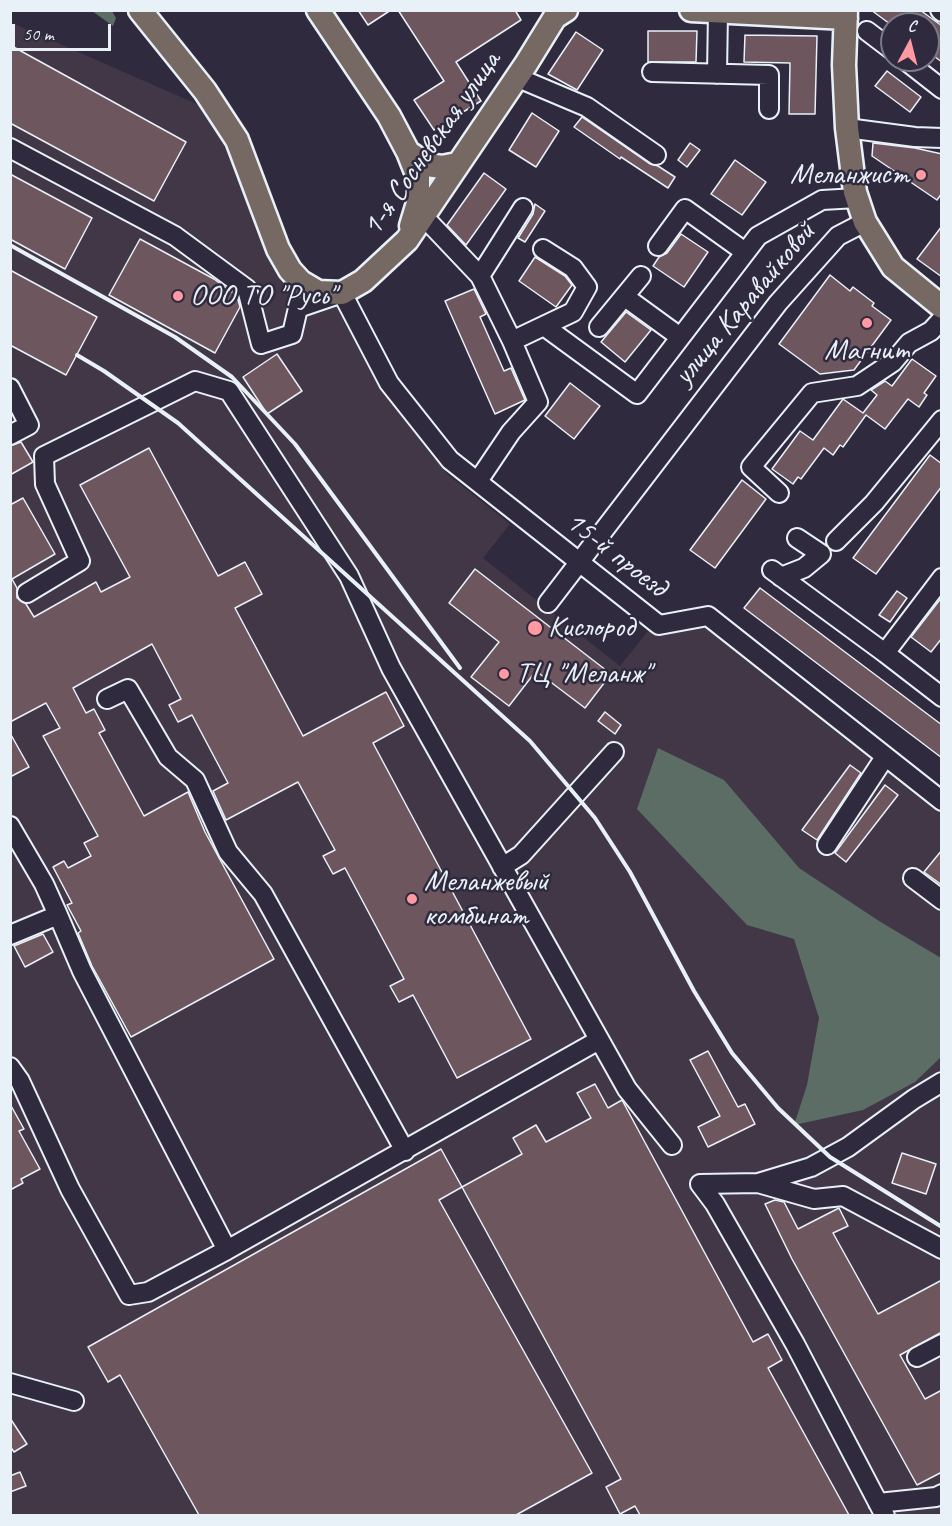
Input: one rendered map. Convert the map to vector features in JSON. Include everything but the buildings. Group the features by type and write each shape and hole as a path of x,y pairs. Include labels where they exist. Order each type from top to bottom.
{"main road":[{"path":"140,10 205,91 237,140 278,249 290,270 301,282 318,292 342,293"},
{"path":"318,10 388,116 408,152 418,177 418,202 414,220 400,246"},
{"path":"691,10 846,14"},
{"name":"1-я Сосневская улица","path":"342,293 363,281 407,240 560,12"},
{"name":"улица Каравайковой","path":"846,14 844,66 850,166 865,222"},
{"path":"408,152 427,165 442,167 457,164"},
{"path":"865,222 893,267 942,307"}],"street":[{"path":"717,74 718,12"},
{"path":"867,31 880,41"},
{"path":"652,72 769,75 769,109"},
{"path":"920,72 942,89"},
{"path":"516,77 587,107 656,155"},
{"path":"847,128 915,137 942,138"},
{"path":"10,148 175,236 247,289 261,344 292,334 298,309 342,293"},
{"path":"544,326 637,394 758,236 822,200 857,198"},
{"path":"480,276 523,208"},
{"path":"658,246 685,209 745,252"},
{"path":"424,217 480,276 512,341 538,402 511,432 478,481"},
{"name":"улица Каравайковой","path":"548,603 778,303 838,236 865,222"},
{"path":"512,341 573,312 587,287 573,268 543,249"},
{"path":"599,327 641,276"},
{"name":"15-й проезд","path":"342,293 388,383 450,460 659,625 708,616 942,801"},
{"path":"625,297 680,337"},
{"path":"779,493 751,467 812,393 857,386 893,362 909,343 931,331 942,320"},
{"path":"27,593 80,561 45,484 44,456 195,381 229,391 349,576 391,668 627,1089 672,1145"},
{"path":"10,388 29,425 10,435"},
{"path":"836,541 874,503 942,420"},
{"path":"796,537 821,554 804,568 777,573 942,697"},
{"path":"885,653 942,578"},
{"path":"106,699 128,689 168,757 195,780 228,852 263,894 405,1151"},
{"path":"502,867 521,855 614,752"},
{"path":"827,844 885,757"},
{"path":"10,826 44,884 82,971 227,1250"},
{"path":"913,878 942,900"},
{"path":"10,935 58,915"},
{"path":"10,1067 20,1081 70,1189 129,1295 148,1292 227,1250 599,1040"},
{"path":"942,1082 914,1099 848,1148 811,1167 758,1183 700,1184 715,1204 795,1344 881,1509 942,1494"},
{"path":"758,1183 814,1199 843,1196 942,1249"},
{"path":"917,1357 942,1344"},
{"path":"10,1383 74,1401"}],"shaded area":[{"path":"10,22 208,109 231,143 287,270 341,297 384,384 447,474 510,524 483,558 620,666 652,626 706,622 941,807 941,1515 11,1515"}],"green space":[{"path":"92,11 112,11 116,18 113,26"},
{"path":"658,748 724,780 799,868 879,921 941,958 941,1057 915,1082 863,1110 794,1125 807,1085 819,1018 794,939 747,925 637,809"}],"railway":[{"path":"10,245 175,337 232,377 295,444 460,668"},
{"path":"77,355 104,371 178,423 530,741 595,818 630,872 694,991 732,1053 778,1108 830,1157 942,1227"}],"place":[{"name":"Меланжист","path":"921,175"},
{"name":"ООО ТО \"Русь\"","path":"178,296"},
{"name":"Магнит","path":"867,323"},
{"name":"Кислород","path":"535,628"},
{"name":"ТЦ \"Меланж\"","path":"504,674"},
{"name":"Меланжевый комбинат","path":"412,899"}]}
